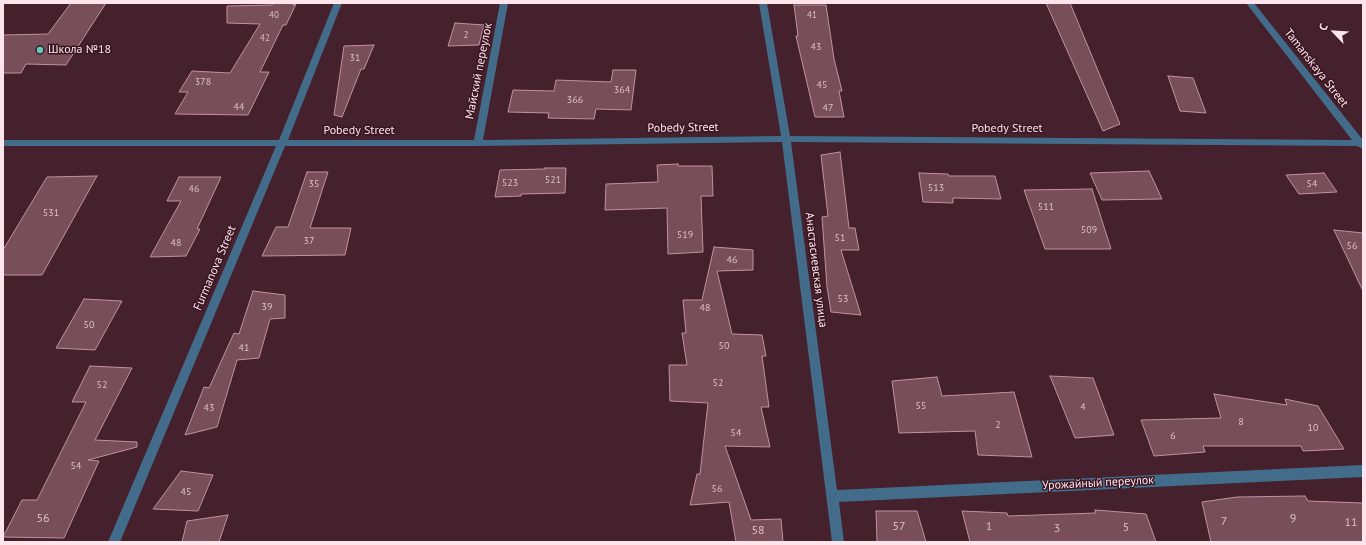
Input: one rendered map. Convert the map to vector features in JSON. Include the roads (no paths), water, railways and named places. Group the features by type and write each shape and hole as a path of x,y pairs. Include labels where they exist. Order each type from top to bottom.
{"street":[{"name":"Furmanova Street","path":"114,542 282,143 338,3"},
{"name":"Майский переулок","path":"478,143 504,3"},
{"name":"Анастасиевская улица","path":"763,3 786,139 838,542"},
{"name":"Tamanskaya Street","path":"1250,3 1362,145"},
{"name":"Pobedy Street","path":"4,145 478,143 786,139 1362,145"},
{"name":"Урожайный переулок","path":"832,496 1363,471"}],"place":[{"name":"Школа №18","path":"40,50"}]}
